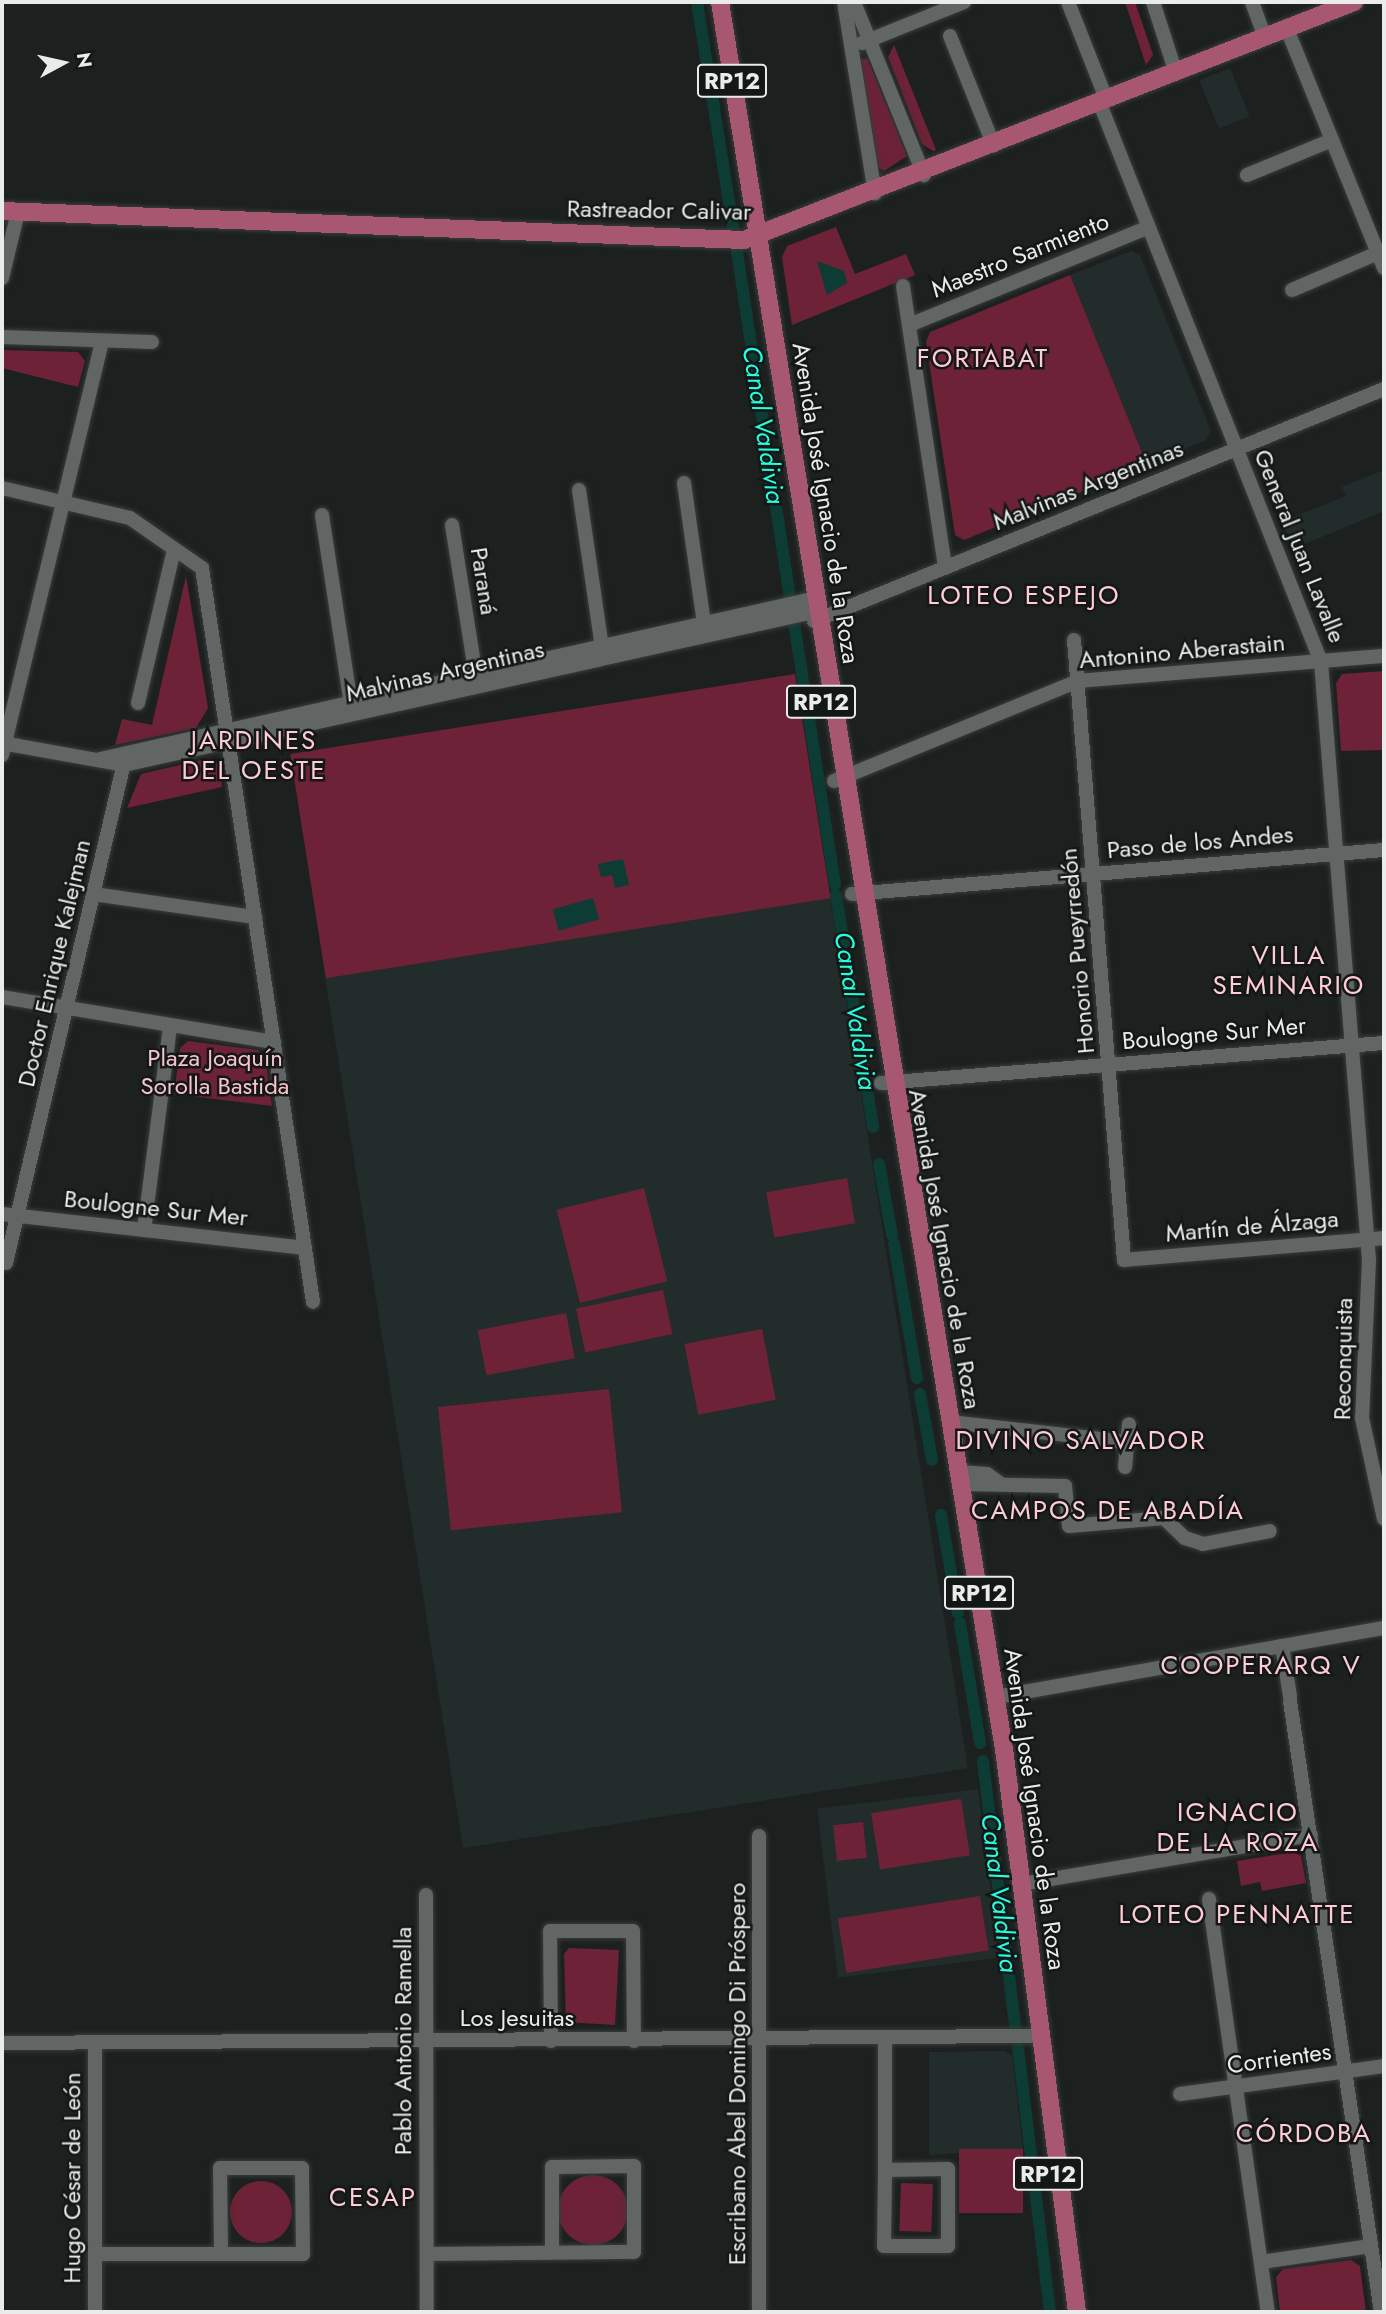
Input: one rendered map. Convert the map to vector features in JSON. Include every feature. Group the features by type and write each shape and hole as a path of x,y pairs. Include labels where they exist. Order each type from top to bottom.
{"main road":[{"name":"Avenida José Ignacio de la Roza","path":"720,2 757,237 753,273 803,611 839,779 993,1749 1065,2312"},
{"name":"Rastreador Calivar","path":"10,211 757,237 924,175 1354,2"},
{"name":"Avenida José Ignacio de la Roza","path":"886,1083 950,1422 996,1697 1077,2312"}],"street":[{"path":"844,2 875,194"},
{"path":"854,2 924,175"},
{"path":"851,47 964,2"},
{"name":"General Juan Lavalle","path":"1068,2 1149,227 1321,662 1368,1240"},
{"path":"1153,2 1176,73"},
{"path":"1252,2 1265,38"},
{"path":"1287,29 1384,268"},
{"path":"950,36 994,146"},
{"path":"1247,176 1332,140"},
{"path":"2,278 10,211"},
{"name":"Maestro Sarmiento","path":"909,325 1149,227"},
{"path":"1292,290 1378,253"},
{"path":"903,286 945,568"},
{"path":"2,337 152,342"},
{"path":"3,748 102,341"},
{"name":"Malvinas Argentinas","path":"3,748 82,762 125,760 603,652 803,611 945,568 1384,389"},
{"path":"684,484 705,630"},
{"path":"2,488 130,518 202,568 313,1302"},
{"path":"579,491 603,652"},
{"path":"322,514 352,709"},
{"name":"Paraná","path":"452,525 477,681"},
{"path":"138,703 174,549"},
{"name":"Honorio Pueyrredón","path":"1074,639 1124,1259"},
{"name":"Antonino Aberastain","path":"839,779 1077,681 1384,656"},
{"name":"Doctor Enrique Kalejman","path":"6,1263 125,760"},
{"name":"Paso de los Andes","path":"857,893 1384,850"},
{"path":"93,894 255,917"},
{"path":"2,997 65,1012 274,1042"},
{"path":"144,1230 170,1027"},
{"name":"Boulogne Sur Mer","path":"886,1083 1384,1043"},
{"name":"Boulogne Sur Mer","path":"2,1214 305,1248"},
{"name":"Martín de Álzaga","path":"1124,1259 1384,1238"},
{"name":"Reconquista","path":"1368,1240 1362,1419 1384,1519"},
{"path":"950,1422 1128,1442"},
{"path":"1125,1467 1129,1424"},
{"path":"960,1478 1001,1484 1065,1486 1069,1527 1164,1518 1185,1538 1203,1544 1270,1531"},
{"path":"996,1697 1384,1628"},
{"path":"1282,1646 1381,2312"},
{"path":"1022,1884 1311,1835"},
{"name":"Escribano Abel Domingo Di Próspero","path":"759,1836 759,2312"},
{"name":"Pablo Antonio Ramella","path":"426,1895 427,2312"},
{"path":"1209,1899 1268,2312"},
{"path":"551,2041 550,1931 633,1931 634,2041"},
{"name":"Los Jesuitas","path":"2,2043 634,2041 1031,2036"},
{"path":"885,2038 884,2246 948,2246 948,2169 885,2170"},
{"name":"Hugo César de León","path":"95,2043 95,2312"},
{"name":"Corrientes","path":"1180,2094 1384,2066"},
{"path":"427,2254 634,2252 634,2166 552,2166 552,2252"},
{"path":"95,2254 221,2254 303,2254 302,2168 220,2168 221,2254"},
{"path":"1261,2262 1371,2246"}],"shaded area":[{"path":"1230,68 1249,116 1219,129 1199,80"},
{"path":"1131,251 1140,255 1211,431 1206,440 1147,465 1070,275"},
{"path":"817,261 844,271 847,283 827,295"},
{"path":"1384,470 1384,511 1293,549 1282,522 1346,496 1342,487"},
{"path":"623,859 629,885 615,888 612,875 601,877 598,864"},
{"path":"593,898 599,919 559,931 553,910"},
{"path":"830,898 968,1768 463,1848 325,978"},
{"path":"978,1789 999,1958 838,1977 817,1809"},
{"path":"1005,2051 1012,2056 1023,2149 929,2155 929,2052"}],"green space":[{"path":"1125,2 1135,2 1153,55 1146,65"},
{"path":"894,45 936,150 933,151 922,144 888,57"},
{"path":"867,58 907,156 884,171 878,167 861,60"},
{"path":"836,227 855,274 906,254 915,275 792,325 782,257 787,246"},
{"path":"1070,275 1147,465 964,540 955,535 926,342 930,332"},
{"path":"2,350 78,352 85,361 78,387 2,368"},
{"path":"186,576 208,708 196,728 115,745 122,719 152,725"},
{"path":"1384,671 1384,750 1341,751 1336,683 1342,674"},
{"path":"795,674 831,898 326,978 290,754"},
{"path":"210,758 219,764 222,787 127,808 141,774"},
{"name":"Plaza Joaquín Sorolla Bastida","path":"188,1041 258,1050 265,1057 272,1106 174,1094 180,1048"},
{"path":"847,1178 855,1223 774,1238 766,1192"},
{"path":"644,1188 667,1281 580,1303 557,1210"},
{"path":"663,1290 672,1334 585,1353 576,1309"},
{"path":"566,1313 575,1358 486,1375 478,1330"},
{"path":"762,1329 776,1400 698,1415 684,1344"},
{"path":"609,1389 622,1512 451,1530 438,1407"},
{"path":"961,1799 970,1855 880,1870 871,1813"},
{"path":"863,1822 867,1858 837,1861 833,1825"},
{"path":"1294,1852 1301,1856 1306,1883 1262,1891 1260,1882 1241,1886 1237,1861"},
{"path":"980,1896 989,1950 846,1973 838,1919"},
{"path":"569,1948 619,1950 615,2025 566,2022 564,1954"},
{"path":"959,2149 1023,2149 1023,2213 959,2213"},
{"path":"593,2175 612,2181 622,2191 628,2210 622,2229 612,2239 593,2245 574,2239 564,2229 558,2210 564,2191 574,2181"},
{"path":"255,2181 267,2181 283,2190 290,2200 290,2224 283,2234 267,2243 255,2243 244,2238 235,2229 230,2218 230,2206 235,2195 244,2186"},
{"path":"901,2183 933,2184 931,2232 899,2231"},
{"path":"1351,2260 1360,2266 1366,2312 1280,2312 1276,2277 1283,2269"}],"waterway":[{"name":"Canal Valdivia","path":"697,2 734,232"},
{"name":"Canal Valdivia","path":"737,252 790,598"},
{"name":"Canal Valdivia","path":"794,623 835,885"},
{"name":"Canal Valdivia","path":"836,895 873,1127"},
{"name":"Canal Valdivia","path":"879,1164 892,1235"},
{"name":"Canal Valdivia","path":"894,1244 917,1378"},
{"name":"Canal Valdivia","path":"920,1394 932,1460"},
{"name":"Canal Valdivia","path":"941,1515 958,1613"},
{"name":"Canal Valdivia","path":"960,1623 980,1743"},
{"name":"Canal Valdivia","path":"983,1761 1015,2025"},
{"name":"Canal Valdivia","path":"1018,2048 1050,2312"}],"district":[{"name":"FORTABAT","path":"983,359"},
{"name":"LOTEO ESPEJO","path":"1024,596"},
{"name":"JARDINES DEL OESTE","path":"254,756"},
{"name":"VILLA SEMINARIO","path":"1289,971"},
{"name":"DIVINO SALVADOR","path":"1081,1441"},
{"name":"CAMPOS DE ABADÍA","path":"1108,1511"},
{"name":"COOPERARQ V","path":"1261,1666"},
{"name":"IGNACIO DE LA ROZA","path":"1238,1828"},
{"name":"LOTEO PENNATTE","path":"1237,1915"},
{"name":"CÓRDOBA","path":"1304,2134"},
{"name":"CESAP","path":"373,2198"}]}
